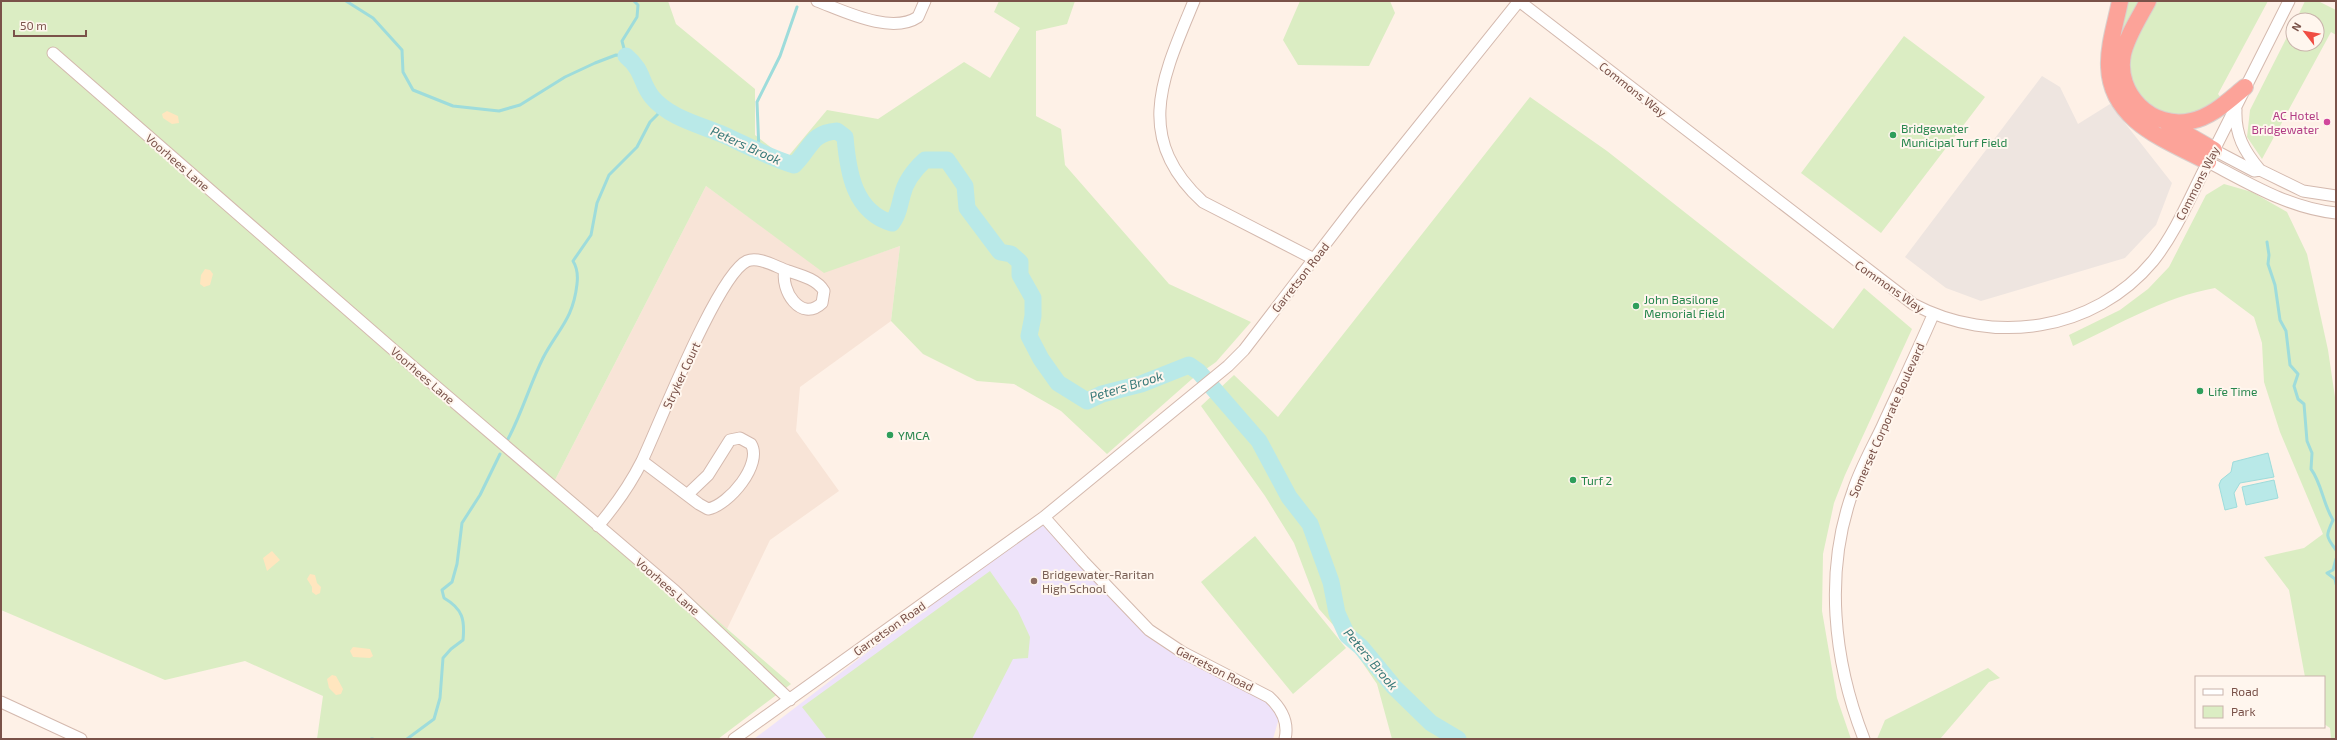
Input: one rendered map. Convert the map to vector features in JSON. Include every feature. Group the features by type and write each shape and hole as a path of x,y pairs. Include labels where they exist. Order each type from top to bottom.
{"highway":[{"path":"2120,1 2109,66 2112,85 2120,105 2143,127 2211,156"},
{"path":"2148,1 2125,49 2122,65 2130,94 2136,102 2151,115 2166,122 2211,156"},
{"path":"2166,122 2182,123 2200,119 2208,115 2245,87"}],"street":[{"path":"817,1 875,22 904,23 918,17 925,1"},
{"path":"1194,1 1162,83 1159,106 1163,140 1170,161 1190,191 1203,202 1314,259"},
{"name":"Garretson Road","path":"734,739 1044,517 1191,398 1228,366 1244,350 1314,259 1519,1"},
{"name":"Commons Way","path":"1519,1 1913,304 1933,315 1984,327 2030,328 2066,320 2107,300 2136,278 2160,252 2211,156 2288,3"},
{"name":"Voorhees Lane","path":"53,53 680,596 790,700"},
{"path":"2236,106 2236,129 2239,138 2250,158 2260,170 2303,191 2336,196"},
{"path":"2211,156 2254,171 2260,170"},
{"path":"2211,156 2286,202 2303,208 2336,213"},
{"name":"Stryker Court","path":"598,526 621,498 642,461 714,305 732,274 740,266 752,260 785,270"},
{"name":"Somerset Corporate Boulevard","path":"1864,739 1848,690 1838,641 1835,591 1840,544 1846,516 1858,478 1933,315"},
{"path":"642,461 687,495 708,509 725,500 742,482 751,466 754,454 751,444 740,438 730,440 708,475 687,495"},
{"name":"Garretson Road","path":"1044,517 1088,566 1153,633 1182,652 1269,697 1277,704 1284,718 1285,739"},
{"path":"1,702 81,739"}],"shaded area":[{"path":"2042,76 2060,87 2078,124 2110,104 2172,183 2156,225 2125,258 1981,301 1946,288 1905,257"},
{"path":"706,186 824,272 900,246 891,321 800,387 796,431 839,491 770,540 727,629 555,480"},
{"name":"Bridgewater-Raritan High School","path":"1044,517 1171,646 1281,711 1273,739 754,739"}],"green space":[{"path":"1,1 668,1 676,24 755,89 755,135 786,159 827,110 878,119 964,62 990,78 1020,28 994,12 999,1 1075,1 1067,24 1036,31 1036,116 1061,129 1065,165 1169,284 1251,322 1216,362 1192,379 1107,454 1061,411 1014,384 977,381 923,354 891,321 900,246 824,273 706,186 555,480 791,684 718,739 317,739 323,696 245,661 165,680 1,610"},
{"path":"1300,1 1390,1 1395,13 1369,66 1298,65 1283,40"},
{"path":"2126,1 2141,1 2114,54"},
{"path":"2154,1 2268,1 2218,94 2221,98 2214,105 2181,119 2145,105 2129,75 2129,53"},
{"path":"2305,1 2318,1 2336,10 2336,35 2331,32 2325,43 2325,12 2300,12"},
{"name":"Bridgewater Municipal Turf Field","path":"1904,36 1985,97 1881,233 1801,173"},
{"path":"2285,41 2285,52 2320,52 2262,159 2247,137 2250,110"},
{"path":"1530,97 1607,151 1833,329 1864,288 1912,329 1845,475 1834,503 1823,554 1822,611 1837,698 1851,739 1392,739 1377,684 1349,643 1319,609 1294,543 1265,496 1201,406 1234,375 1278,417"},
{"path":"2224,184 2252,192 2287,212 2307,254 2328,350 2336,404 2336,739 2331,739 2330,728 2325,725 2325,676 2305,676 2289,590 2264,557 2304,548 2323,534 2280,432 2264,382 2262,343 2254,317 2215,288 2196,292 2142,312 2073,346 2069,335 2120,310 2148,289 2169,267 2206,195"},
{"path":"1255,536 1346,648 1293,694 1201,582"},
{"path":"990,571 1018,611 1030,637 1028,658 1013,659 972,739 827,739 802,707"},
{"path":"1988,668 2000,678 1989,682 1940,739 1877,739 1885,720"}],"sand":[{"path":"167,111 178,116 179,123 172,124 163,118 162,114"},
{"path":"205,269 210,270 213,274 210,285 204,287 200,284 201,275"},
{"path":"272,551 280,560 267,571 263,558"},
{"path":"310,574 315,575 317,583 321,587 320,593 316,595 312,592 312,587 307,579"},
{"path":"353,647 370,649 373,656 370,658 353,657 350,651"},
{"path":"332,675 336,676 343,689 341,694 336,695 329,688 327,679"}],"water":[{"path":"2268,453 2274,477 2240,483 2234,493 2237,507 2225,510 2219,485 2221,480 2231,472 2233,462"},
{"path":"2274,480 2278,498 2246,505 2242,487"}],"waterway":[{"name":"Peters Brook","path":"346,1 373,18 402,50 403,72 413,90 453,106 499,111 520,105 565,77 595,63 616,55 626,56 622,41 637,17 638,5 634,1"},
{"path":"759,151 757,102 780,56 797,7"},
{"name":"Peters Brook","path":"626,56 636,67 648,92 667,110 676,116 724,135 776,159 794,165 816,138 828,132 837,131 845,137 851,177 861,200 869,210 879,218 892,223 910,176 925,160 947,160 965,186 967,208 1000,252 1011,254 1020,262 1020,275 1033,298 1033,316 1029,336 1041,359 1058,383 1087,401 1102,394 1141,384 1189,365 1199,372 1259,441 1289,497 1310,524 1331,582 1337,613 1347,635 1361,647 1394,687 1431,723 1458,739"},
{"path":"508,439 518,419 543,358 564,324 572,307 578,278 577,270 573,261 591,235 597,203 609,175 637,147 650,122 664,108"},
{"path":"2267,242 2269,255 2268,264 2275,285 2280,320 2286,331 2290,365 2298,374 2294,386 2298,399 2304,404 2307,441 2312,453 2311,469 2318,481 2333,520 2328,532 2328,538 2336,550"},
{"path":"407,739 434,719 440,698 443,658 451,649 463,640 464,627 459,611 444,598 442,590 452,582 457,564 462,523 480,495 500,454"},
{"path":"2336,559 2333,570 2327,573 2335,579 2336,584"}],"place":[{"name":"AC Hotel Bridgewater","path":"2327,122"},
{"name":"Bridgewater Municipal Turf Field","path":"1893,135"},
{"name":"John Basilone Memorial Field","path":"1636,306"},
{"name":"Life Time","path":"2200,391"},
{"name":"YMCA","path":"890,435"},
{"name":"Turf 2","path":"1573,480"},
{"name":"Bridgewater-Raritan High School","path":"1034,581"}]}
